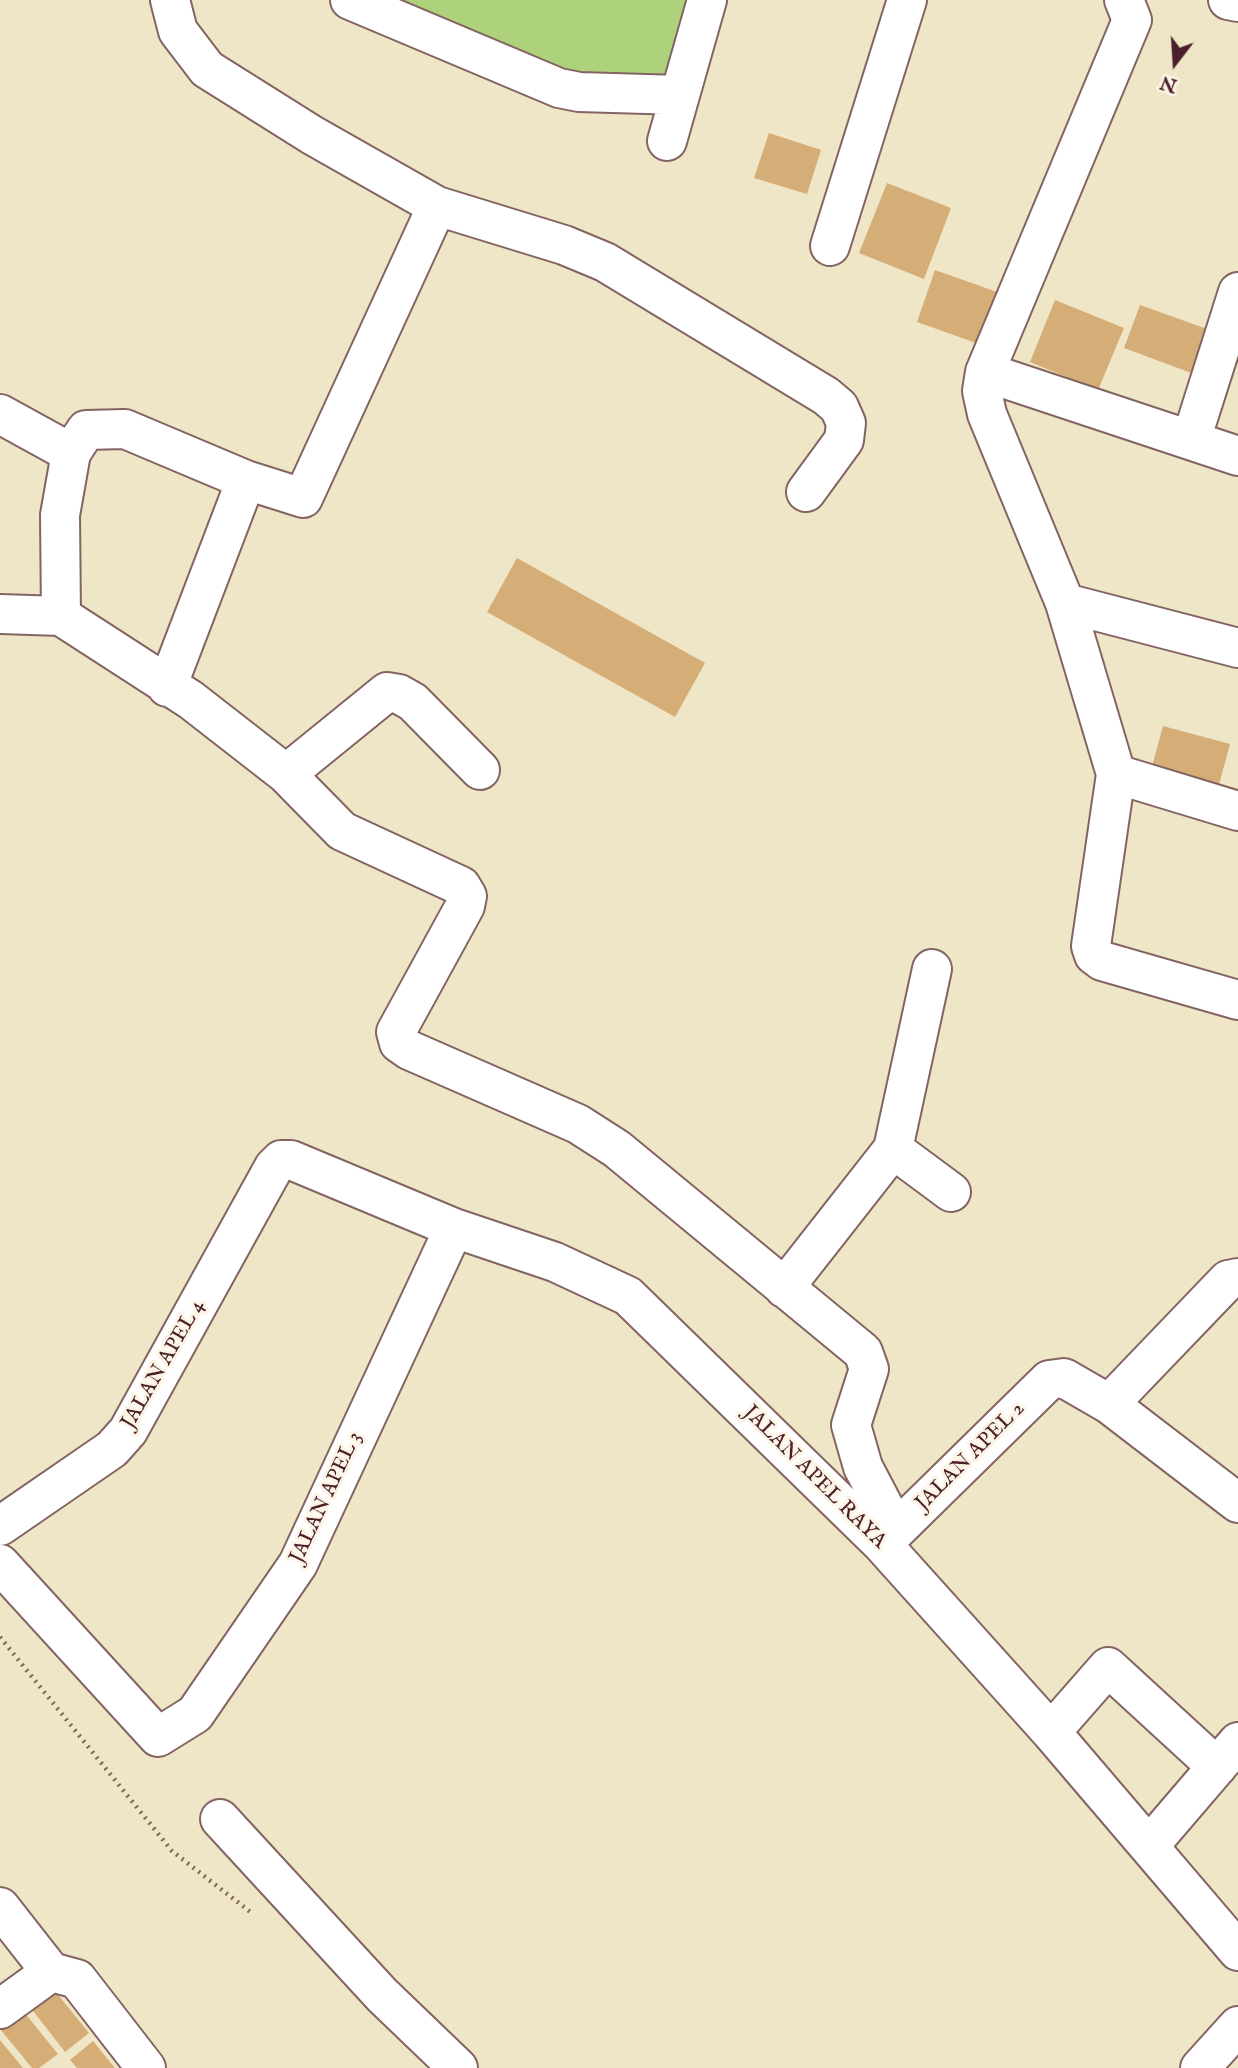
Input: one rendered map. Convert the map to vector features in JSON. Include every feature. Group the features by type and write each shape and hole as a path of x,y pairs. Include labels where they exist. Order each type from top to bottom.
{"street":[{"path":"170,0 178,31 207,69 312,135 437,206 564,245 605,262 826,396 839,407 846,423 844,440 806,492"},
{"path":"350,0 559,88 579,92 680,95"},
{"path":"667,141 707,0"},
{"path":"830,246 907,0"},
{"path":"1124,0 1132,20 985,372 982,391 987,414 1065,603 1116,774 1091,946 1094,955 1102,961 1238,1000"},
{"path":"1228,0 1238,2"},
{"path":"61,616 60,515 71,453 86,430 125,429 246,480 303,498 437,206"},
{"path":"1191,440 1238,292"},
{"path":"985,372 1238,456"},
{"path":"0,414 71,453"},
{"path":"167,687 246,480"},
{"path":"1065,603 1238,648"},
{"path":"0,614 61,616 191,701 286,774 342,831 461,886 467,896 465,906 396,1032 399,1043 409,1050 578,1124 617,1149 863,1352 869,1369 851,1425 863,1467 889,1537"},
{"path":"286,774 387,692 399,694 413,702 480,770"},
{"path":"1116,774 1238,811"},
{"path":"783,1288 893,1149 932,969"},
{"path":"893,1149 951,1192"},
{"name":"JALAN APEL RAYA","path":"281,1160 291,1160 454,1228 555,1262 628,1296 889,1537 1238,1951"},
{"name":"JALAN APEL 4","path":"0,1526 112,1450 128,1432 274,1167 281,1160"},
{"name":"JALAN APEL 3","path":"0,1564 158,1737 195,1714 298,1564 454,1228"},
{"path":"1236,1497 1109,1404 1228,1280 1238,1278"},
{"name":"JALAN APEL 2","path":"889,1537 1049,1380 1064,1378 1109,1404"},
{"path":"1051,1732 1108,1667 1228,1755 1149,1846"},
{"path":"220,1819 382,1995 458,2068"},
{"path":"0,1907 51,1972 77,1979 146,2068"},
{"path":"0,2009 51,1972"},
{"path":"1200,2068 1238,2026"}],"path":[{"path":"0,1637 172,1851 255,1915 296,1901"}],"green space":[{"path":"371,0 696,0 667,86 565,79"}],"building":[{"path":"769,133 821,150 807,194 754,178"},
{"path":"887,183 951,208 924,279 859,253"},
{"path":"935,270 997,292 979,344 917,322"},
{"path":"1055,300 1124,328 1098,390 1030,362"},
{"path":"1140,305 1210,330 1194,374 1124,348"},
{"path":"517,558 705,663 675,717 487,612"},
{"path":"1163,726 1230,744 1218,788 1151,770"},
{"path":"50,1985 89,2033 65,2052 27,2003"},
{"path":"19,2006 58,2054 39,2068 32,2068 0,2029 0,2020"},
{"path":"0,2040 23,2068 0,2068"},
{"path":"93,2041 115,2068 77,2068 70,2060"}]}
